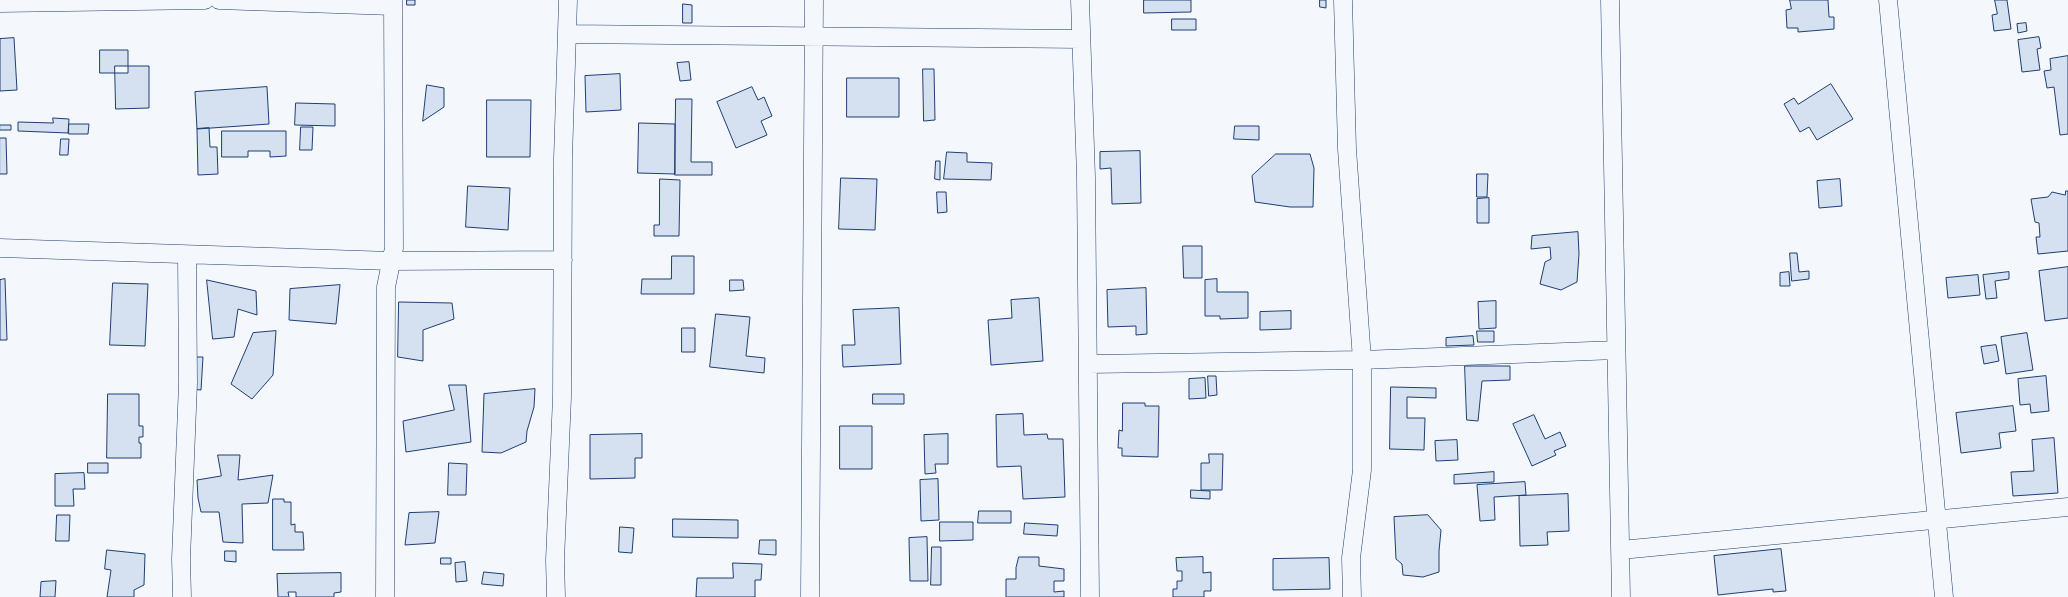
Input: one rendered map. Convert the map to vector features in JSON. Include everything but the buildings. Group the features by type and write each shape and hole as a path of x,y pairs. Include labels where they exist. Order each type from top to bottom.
{"street":[{"path":"0,3 205,0"},
{"path":"219,0 393,3 394,248 386,287 385,597"},
{"path":"556,597 555,560 562,397 563,159 568,0"},
{"path":"810,597 814,0"},
{"path":"1080,0 1086,177 1090,597"},
{"path":"1343,0 1347,149 1362,360 1362,470 1351,558 1352,597"},
{"path":"1610,0 1621,597"},
{"path":"1888,0 1944,597"},
{"path":"566,34 1081,39"},
{"path":"0,248 187,256 391,261 563,260"},
{"path":"182,597 188,383 187,256"},
{"path":"1089,364 1362,360 1616,350"},
{"path":"1621,550 2068,507"}]}
